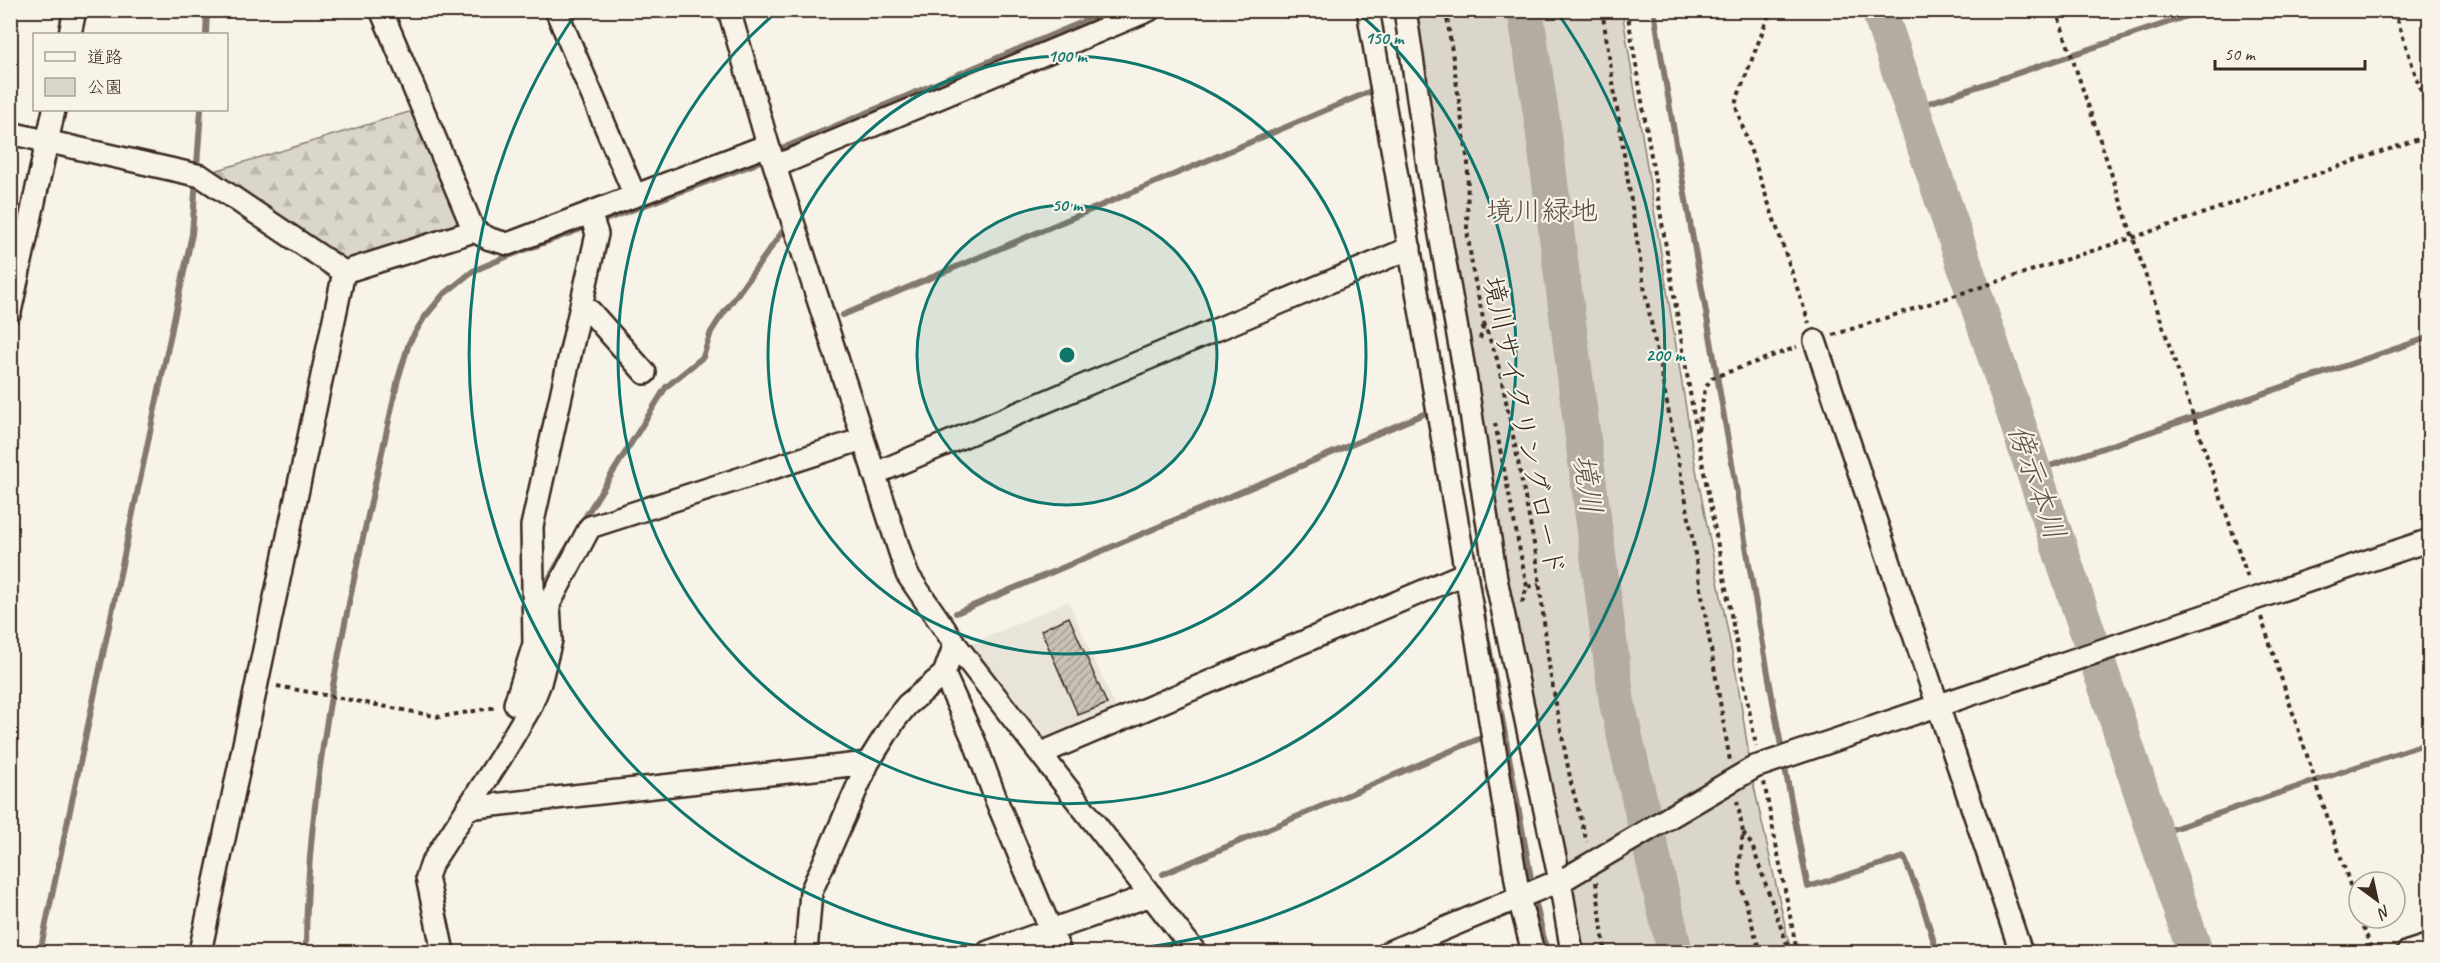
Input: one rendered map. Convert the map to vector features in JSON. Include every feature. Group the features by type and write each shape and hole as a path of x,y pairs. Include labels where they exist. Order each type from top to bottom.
{"street":[{"path":"70,33 75,10"},
{"path":"381,10 474,231"},
{"path":"556,10 634,196"},
{"path":"729,10 768,145 907,574 955,644 1195,952"},
{"path":"776,166 1149,10"},
{"path":"1368,10 1466,573 1519,898 1533,952"},
{"path":"1405,10 1430,173 1466,380 1496,579 1572,952"},
{"path":"10,312 54,111"},
{"path":"10,133 201,176 344,272"},
{"path":"344,272 474,231 508,243 768,145"},
{"path":"443,952 427,877 432,863 501,757 533,700 551,640 541,602 532,526 597,234 590,213"},
{"path":"874,474 1410,248"},
{"path":"200,952 344,272"},
{"path":"581,308 590,311 645,373"},
{"path":"1815,341 2021,952"},
{"path":"516,704 534,644 541,602 590,527 863,439"},
{"path":"1389,952 1558,881 1758,766 2430,540"},
{"path":"1042,753 1466,573"},
{"path":"806,952 811,892 868,763 907,705 944,674 955,644"},
{"path":"944,674 975,743 997,802 1060,952"},
{"path":"468,808 868,763"},
{"path":"988,952 1151,895"},
{"path":"2408,952 2430,945"}],"path":[{"name":"境川サイクリングロード","path":"1446,10 1468,163 1467,230 1473,272 1485,323 1497,359 1509,415 1536,554 1554,694 1570,783 1589,852"},
{"path":"1602,10 1644,286 1684,495 1730,765"},
{"path":"1627,10 1697,435 1758,766 1797,952"},
{"path":"1766,10 1768,17 1735,104 1815,341"},
{"path":"1768,17 1787,10"},
{"path":"2056,10 2347,876"},
{"path":"2394,10 2430,118"},
{"path":"1697,435 1705,388 1712,378 1815,341 2132,238 2430,135"},
{"path":"1482,348 1480,338 1485,323"},
{"path":"1495,421 1527,587"},
{"path":"258,682 440,717 516,704"},
{"path":"1736,796 1743,832 1739,868 1741,886 1760,952"},
{"path":"1743,832 1752,845 1786,942 1797,952"},
{"path":"1594,873 1605,952"},
{"path":"2365,930 2372,952"}],"shaded area":[{"path":"1068,601 1119,715 1046,741 969,645"}],"green space":[{"name":"境川緑地","path":"1401,11 1622,11 1695,464 1737,678 1753,782 1791,952 1571,952"},
{"path":"419,109 467,224 346,265 208,173"}],"building":[{"path":"1069,617 1107,704 1078,715 1041,630"}],"waterway":[{"path":"206,33 207,10"},
{"path":"306,952 308,880 315,807 325,735 351,592 398,379 409,343 424,318 443,295 473,271 752,165 783,148 1111,10"},
{"name":"境川","path":"1525,10 1542,120 1617,703 1675,952"},
{"path":"1654,10 1771,691 1808,887 1904,857 1921,900 1937,952"},
{"name":"傍示本川","path":"1879,10 2195,952"},
{"path":"1911,109 2205,10"},
{"path":"843,315 1378,88"},
{"path":"40,952 192,234 201,111"},
{"path":"579,527 666,387 703,357 711,332 783,231"},
{"path":"2032,472 2430,337"},
{"path":"956,613 1433,410"},
{"path":"544,587 571,541"},
{"path":"1482,608 1535,900 1547,952"},
{"path":"1163,874 1488,735"},
{"path":"2155,835 2430,742"}]}
